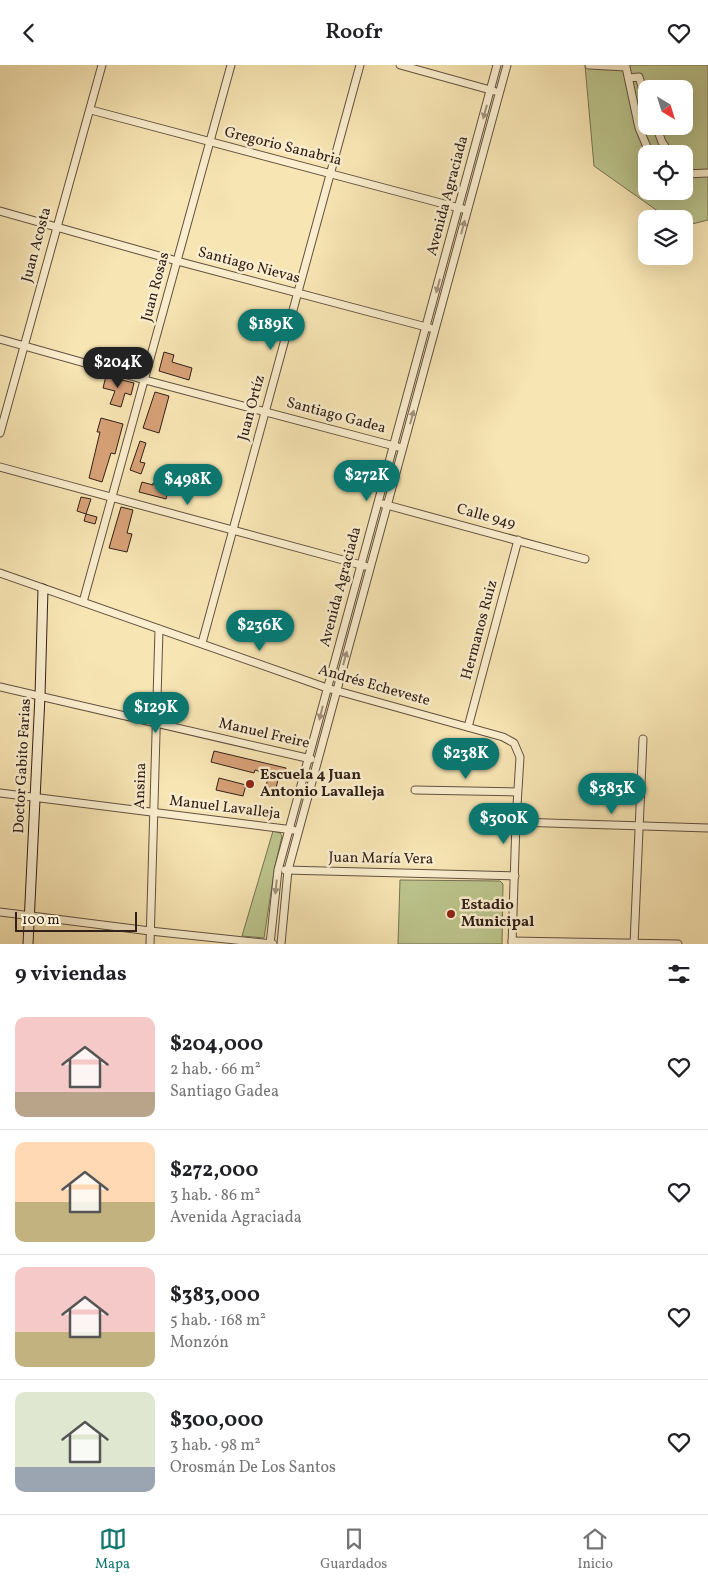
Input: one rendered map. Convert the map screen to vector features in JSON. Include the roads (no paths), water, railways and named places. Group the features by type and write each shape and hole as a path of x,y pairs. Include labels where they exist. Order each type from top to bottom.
{"street":[{"name":"Juan Acosta","path":"0,433 102,65"},
{"name":"Juan Rosas","path":"83,602 231,65"},
{"name":"Juan Ortíz","path":"202,643 360,65"},
{"path":"400,65 499,92"},
{"name":"Avenida Agraciada","path":"271,944 278,870 497,65"},
{"name":"Avenida Agraciada","path":"281,944 288,870 507,65"},
{"path":"589,65 626,67 639,128 646,145"},
{"path":"629,78 638,77 639,80"},
{"name":"Gregorio Sanabria","path":"91,109 468,210"},
{"path":"693,173 708,173"},
{"name":"Santiago Nievas","path":"0,211 177,261 435,329"},
{"name":"Santiago Gadea","path":"0,339 145,380 404,448"},
{"path":"0,467 370,567"},
{"name":"Calle 949","path":"378,503 586,559"},
{"name":"Hermanos Ruiz","path":"468,727 518,540"},
{"name":"Andrés Echeveste","path":"0,573 336,691 503,737 514,743 520,757 517,792"},
{"name":"Doctor Gabito Farias","path":"28,944 36,797 43,589"},
{"name":"Ansina","path":"150,944 159,629"},
{"name":"Manuel Freire","path":"0,687 318,761"},
{"path":"634,943 643,739"},
{"path":"415,790 517,792 512,942 678,944"},
{"name":"Manuel Lavalleja","path":"0,793 154,814 289,829 298,832"},
{"path":"516,822 708,828"},
{"name":"Juan María Vera","path":"278,870 514,876"},
{"path":"0,912 245,943 271,944"}],"place":[{"name":"Escuela 4 Juan Antonio Lavalleja","path":"250,784"},
{"name":"Estadio Municipal","path":"451,914"}]}
